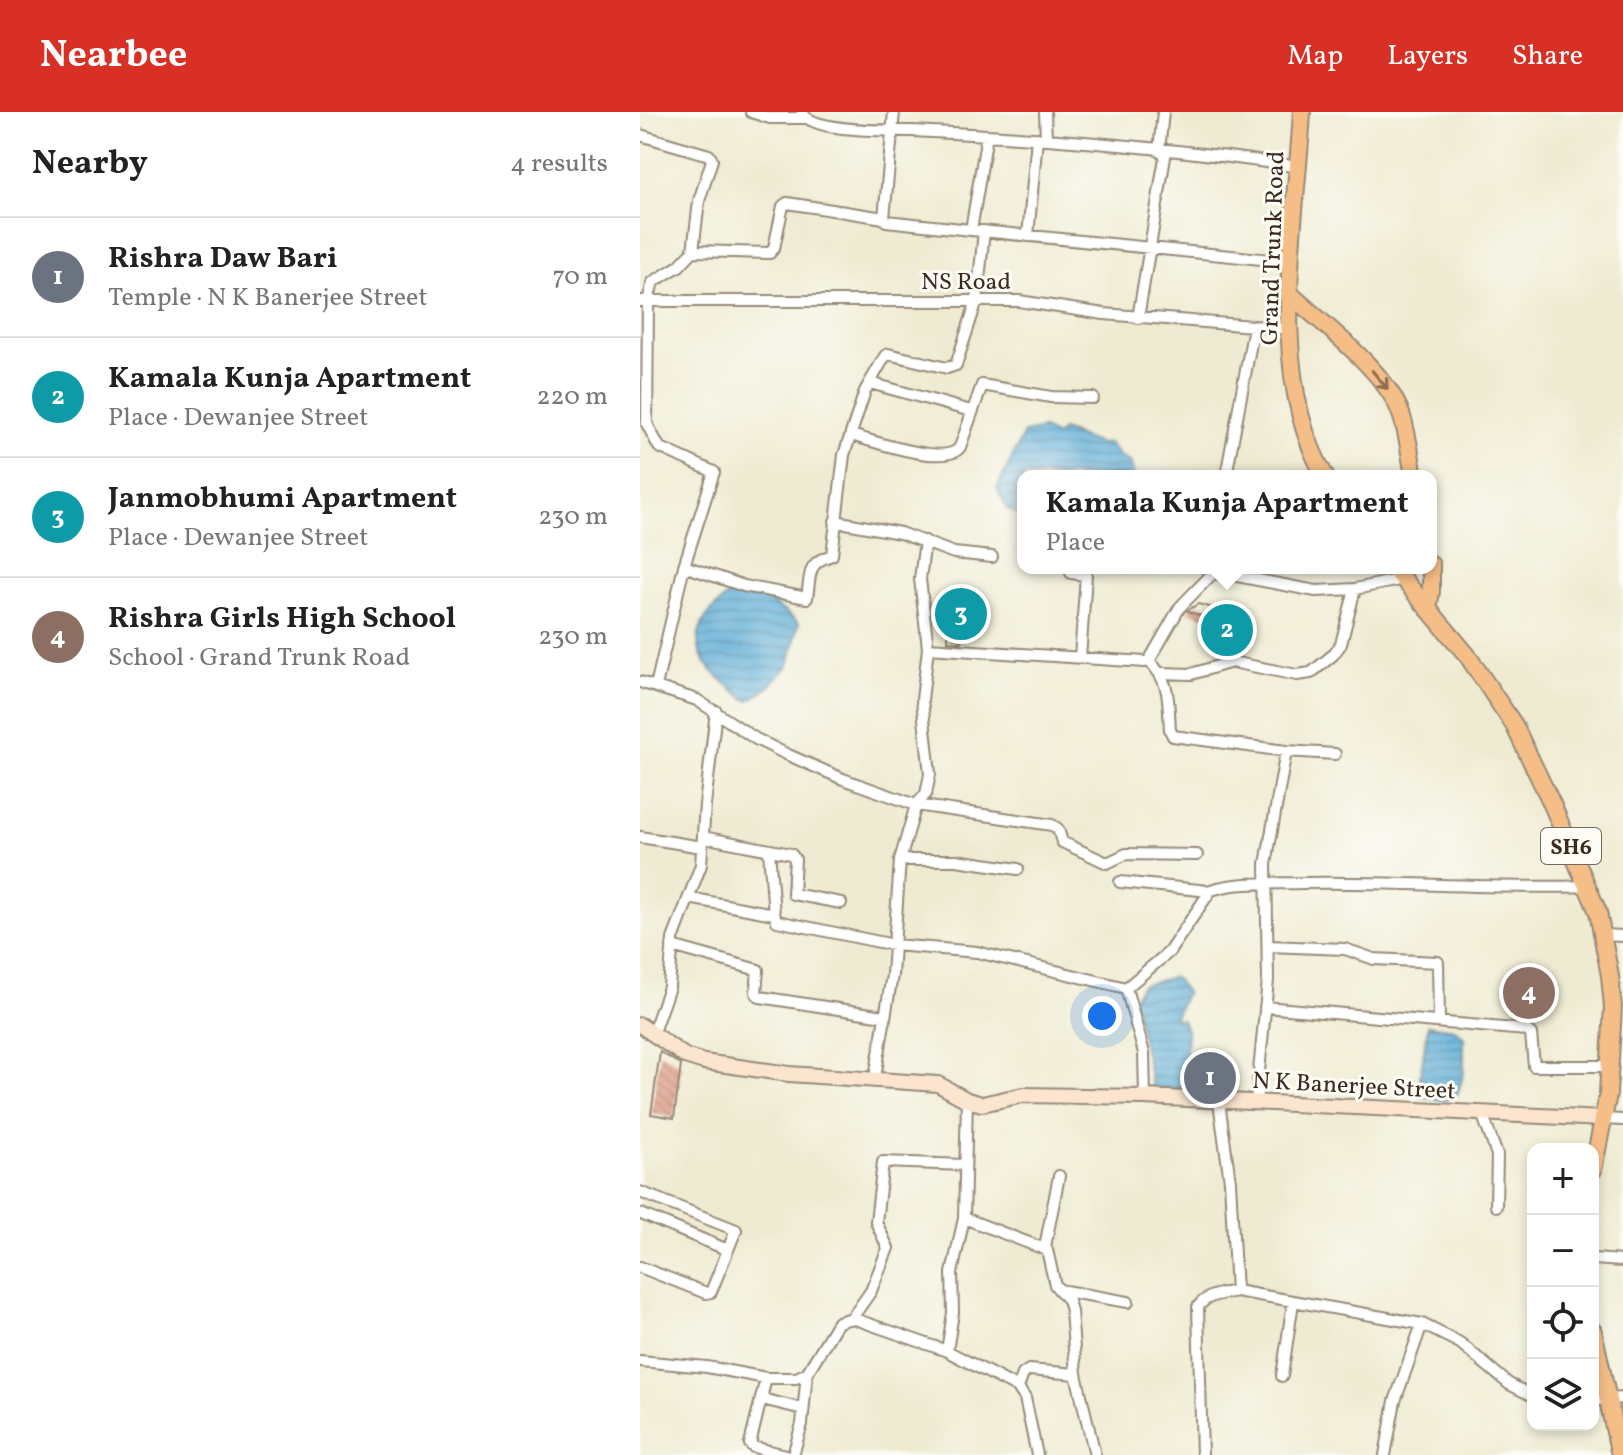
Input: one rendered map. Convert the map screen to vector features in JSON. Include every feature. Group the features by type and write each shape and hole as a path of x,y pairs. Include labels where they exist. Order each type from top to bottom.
{"main road":[{"name":"Grand Trunk Road","path":"1302,112 1291,262 1290,329 1297,397 1322,470"},
{"path":"1290,294 1380,378 1402,415 1413,470"},
{"name":"SH6","path":"1399,574 1467,655 1514,725 1588,886 1603,935 1613,1007 1610,1066 1599,1143"},
{"path":"1428,609 1431,574"},
{"path":"1599,1358 1620,1455"}],"street":[{"path":"751,112 770,118 803,115 813,123 1042,139 1299,167"},
{"path":"884,218 894,112"},
{"path":"1028,236 1045,112"},
{"path":"1138,318 1162,151 1163,112"},
{"path":"640,135 712,158 699,201 693,251 679,266 653,282 644,301 647,424 659,447 714,472 684,566 656,686"},
{"path":"971,230 987,135"},
{"path":"693,251 770,253 774,248 783,206 787,203 884,218 886,221 1291,262"},
{"path":"684,566 744,586 806,599 813,566 820,558 832,555 844,455 870,383 888,354 954,367 977,300 984,231"},
{"name":"NS Road","path":"644,301 1019,301 1138,318 1290,329"},
{"path":"1227,470 1254,327"},
{"path":"870,383 971,411"},
{"path":"851,435 911,451 950,454 960,447 982,385 1051,397 1093,398"},
{"path":"835,521 890,531 954,553 992,557"},
{"path":"875,1078 894,945 900,860 916,805 926,794 930,766 922,695 928,648 920,579 925,541"},
{"path":"1078,574 1086,575 1080,658"},
{"path":"1149,661 1180,607 1208,574"},
{"path":"1226,574 1316,591 1355,589 1399,574"},
{"path":"1162,673 1191,674 1232,662 1297,675 1311,673 1341,644 1355,589"},
{"path":"928,648 1149,661 1162,673 1173,736 1286,751 1335,754"},
{"path":"640,682 697,700 756,739 786,754 843,779 916,805 1052,825 1058,829 1062,842 1107,863 1126,854 1197,855"},
{"path":"646,1030 669,987 672,946 701,865 716,711"},
{"path":"1256,1102 1268,946 1266,864 1286,751"},
{"path":"640,837 769,850 795,857 793,894 841,903"},
{"path":"769,850 774,914 780,922 894,945 977,952 1126,988"},
{"path":"900,860 956,860 1018,869"},
{"path":"1120,882 1209,891 1267,884 1588,886"},
{"path":"1126,988 1169,952 1209,891"},
{"path":"689,898 774,914"},
{"path":"1603,935 1623,936"},
{"path":"672,946 758,970 756,994 760,997 884,1016"},
{"path":"1268,946 1345,949 1374,959 1438,962 1439,1022"},
{"path":"1126,988 1141,1040 1145,1097"},
{"path":"1265,1007 1529,1031 1535,1066 1610,1066"},
{"name":"N K Banerjee Street","path":"646,1030 685,1056 724,1066 789,1074 938,1084 967,1100 982,1104 1023,1095 1145,1097 1604,1119"},
{"path":"947,1351 953,1313 952,1273 964,1218 967,1100"},
{"path":"1219,1102 1231,1194 1236,1291"},
{"path":"1482,1113 1497,1155 1496,1206"},
{"path":"1604,1119 1623,1120"},
{"path":"852,1318 871,1291 888,1248 876,1222 883,1162 965,1165"},
{"path":"1059,1176 1045,1247 1055,1285 1068,1300 1071,1311 1076,1374 1095,1455"},
{"path":"640,1192 735,1228 710,1293 640,1267"},
{"path":"641,1214 728,1250"},
{"path":"964,1218 1045,1247"},
{"path":"1599,1259 1623,1261"},
{"path":"1059,1290 1128,1302"},
{"path":"1202,1455 1198,1307 1214,1295 1236,1291 1422,1324 1460,1343 1509,1384 1527,1393"},
{"path":"1282,1376 1293,1302"},
{"path":"793,1455 807,1373 838,1322 852,1318 947,1351 1018,1388 1025,1398 1037,1455"},
{"path":"1385,1455 1393,1407 1422,1324"},
{"path":"640,1361 707,1367 766,1378 796,1378 807,1373"},
{"path":"1018,1388 1023,1374 1029,1370 1076,1374"},
{"path":"766,1378 751,1445 786,1455"},
{"path":"762,1399 803,1409"}],"water":[{"path":"1042,429 1057,436 1062,430 1100,444 1109,443 1119,456 1131,463 1133,470 1017,470 1017,514 1007,509 997,488 1024,433"},
{"path":"735,588 769,600 799,623 789,665 767,689 748,701 706,663 698,638 712,610"},
{"path":"1174,977 1186,992 1174,1019 1182,1019 1187,1033 1183,1094 1154,1095 1133,998 1142,985"},
{"path":"1428,1025 1455,1029 1464,1037 1464,1073 1457,1095 1444,1101 1417,1096"}],"building":[{"path":"950,597 975,599 972,629 962,630 961,642 948,641"},
{"path":"1198,604 1240,615 1239,642 1212,638 1217,622 1187,611"},
{"path":"660,1052 681,1065 674,1118 651,1114"}],"place":[{"name":"Janmobhumi Apartment","path":"961,614"},
{"name":"Kamala Kunja Apartment","path":"1227,630"},
{"name":"Rishra Girls High School","path":"1529,993"},
{"name":"Rishra Daw Bari","path":"1210,1078"}]}
